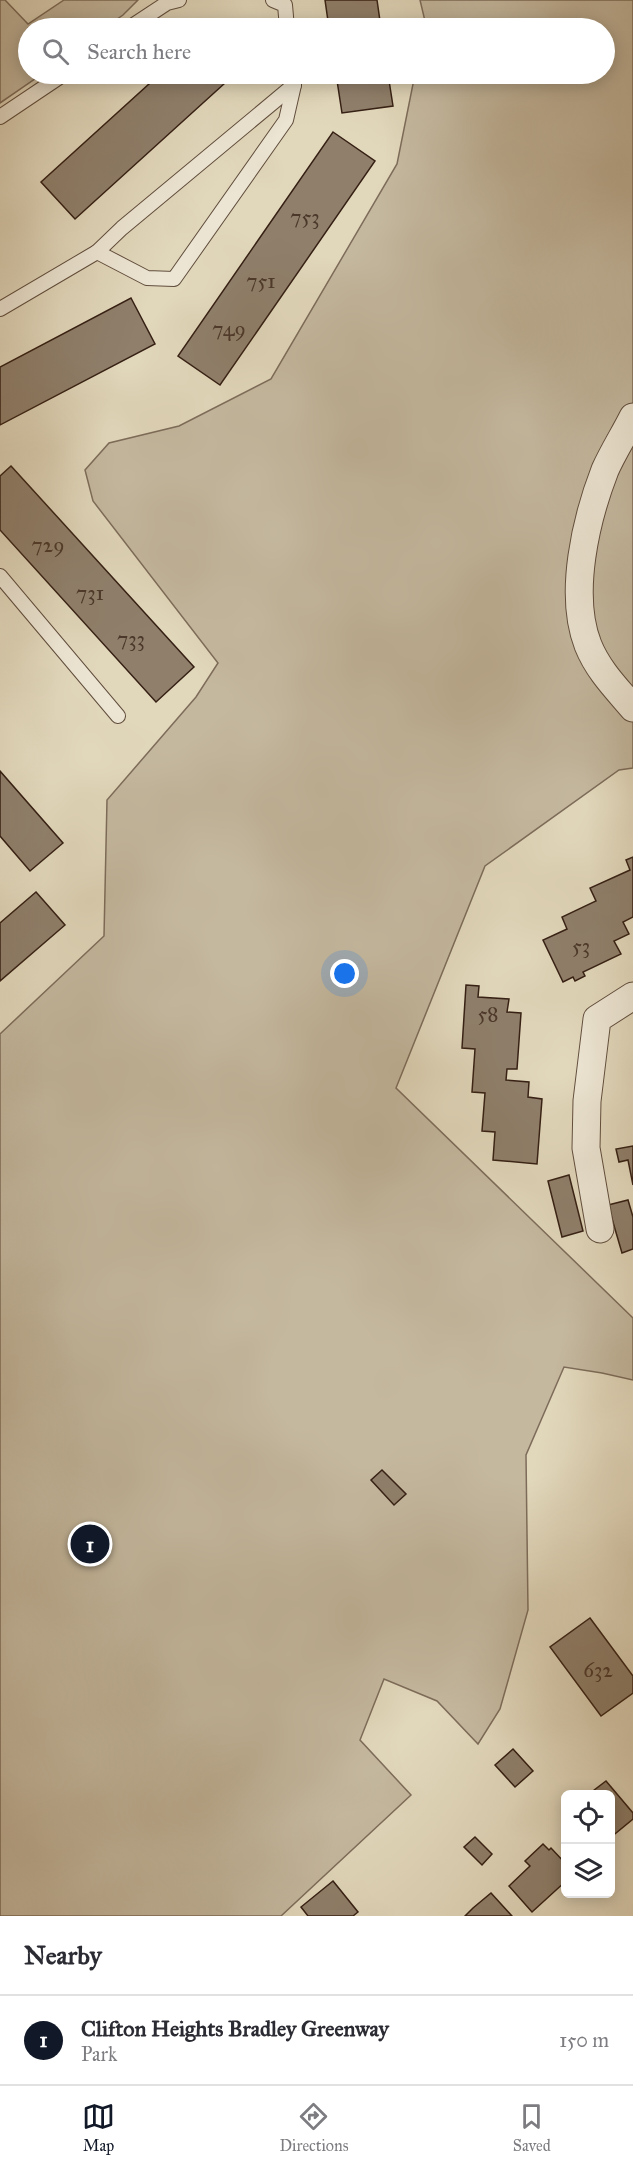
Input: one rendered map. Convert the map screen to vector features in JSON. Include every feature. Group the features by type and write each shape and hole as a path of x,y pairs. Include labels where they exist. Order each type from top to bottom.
{"street":[{"path":"633,417 606,469 591,515 582,560 579,592 580,618 592,653 607,678 633,708"},
{"path":"600,1229 586,1148 587,1101 597,1019 633,996"}],"lane":[{"path":"144,18 167,3 179,0"},
{"path":"273,0 285,5 286,18"},
{"path":"0,117 49,84"},
{"path":"0,309 97,252 287,84"},
{"path":"97,252 147,278 174,279 286,120 292,84"},
{"path":"0,576 118,716"}],"shaded area":[{"path":"0,0 5,0 22,18 18,18 18,84 28,84 0,103"},
{"path":"64,0 138,0 119,18 37,18"},
{"path":"420,0 633,0 633,768 619,770 485,866 396,1088 633,1318 633,1380 564,1367 526,1455 528,1610 500,1709 478,1744 437,1701 384,1679 360,1740 411,1795 281,1916 0,1916 0,1034 104,936 107,800 196,697 218,663 93,501 85,470 109,443 179,426 271,379 397,164 413,84 615,84 615,18 424,18"}],"building":[{"path":"325,0 377,0 380,18 328,18"},
{"path":"149,84 224,84 75,219 41,182"},
{"path":"338,84 390,84 393,106 342,113"},
{"path":"333,132 375,161 220,385 178,356"},
{"path":"131,298 155,344 0,425 0,367"},
{"path":"11,466 194,667 156,702 0,530 0,476"},
{"path":"0,771 63,843 30,871 0,836"},
{"path":"633,857 633,917 623,922 629,934 614,941 621,954 583,972 585,976 575,981 573,977 563,982 543,940 567,929 562,917 596,901 590,888 630,870 626,860"},
{"path":"36,892 65,925 0,981 0,923"},
{"path":"466,985 479,986 478,997 509,999 507,1012 521,1013 517,1069 507,1069 506,1080 529,1082 528,1097 542,1099 537,1164 493,1160 495,1132 482,1131 485,1093 472,1092 475,1049 462,1048"},
{"path":"633,1146 633,1185 628,1160 619,1162 616,1149"},
{"path":"569,1175 583,1231 562,1237 548,1181"},
{"path":"628,1200 633,1217 633,1249 622,1253 608,1205"},
{"path":"382,1470 406,1494 394,1505 371,1480"},
{"path":"590,1618 633,1676 633,1693 601,1716 550,1647"},
{"path":"513,1749 533,1771 515,1787 495,1765"},
{"path":"606,1781 614,1790 594,1790"},
{"path":"615,1792 633,1813 633,1819 615,1834"},
{"path":"475,1837 492,1854 482,1865 464,1847"},
{"path":"543,1844 549,1850 551,1848 561,1859 561,1886 532,1912 509,1886 530,1866 525,1861"},
{"path":"333,1881 358,1912 353,1916 308,1916 301,1907"},
{"path":"491,1893 512,1916 465,1916 473,1908"}],"place":[{"name":"Clifton Heights Bradley Greenway","path":"90,1544"}]}
